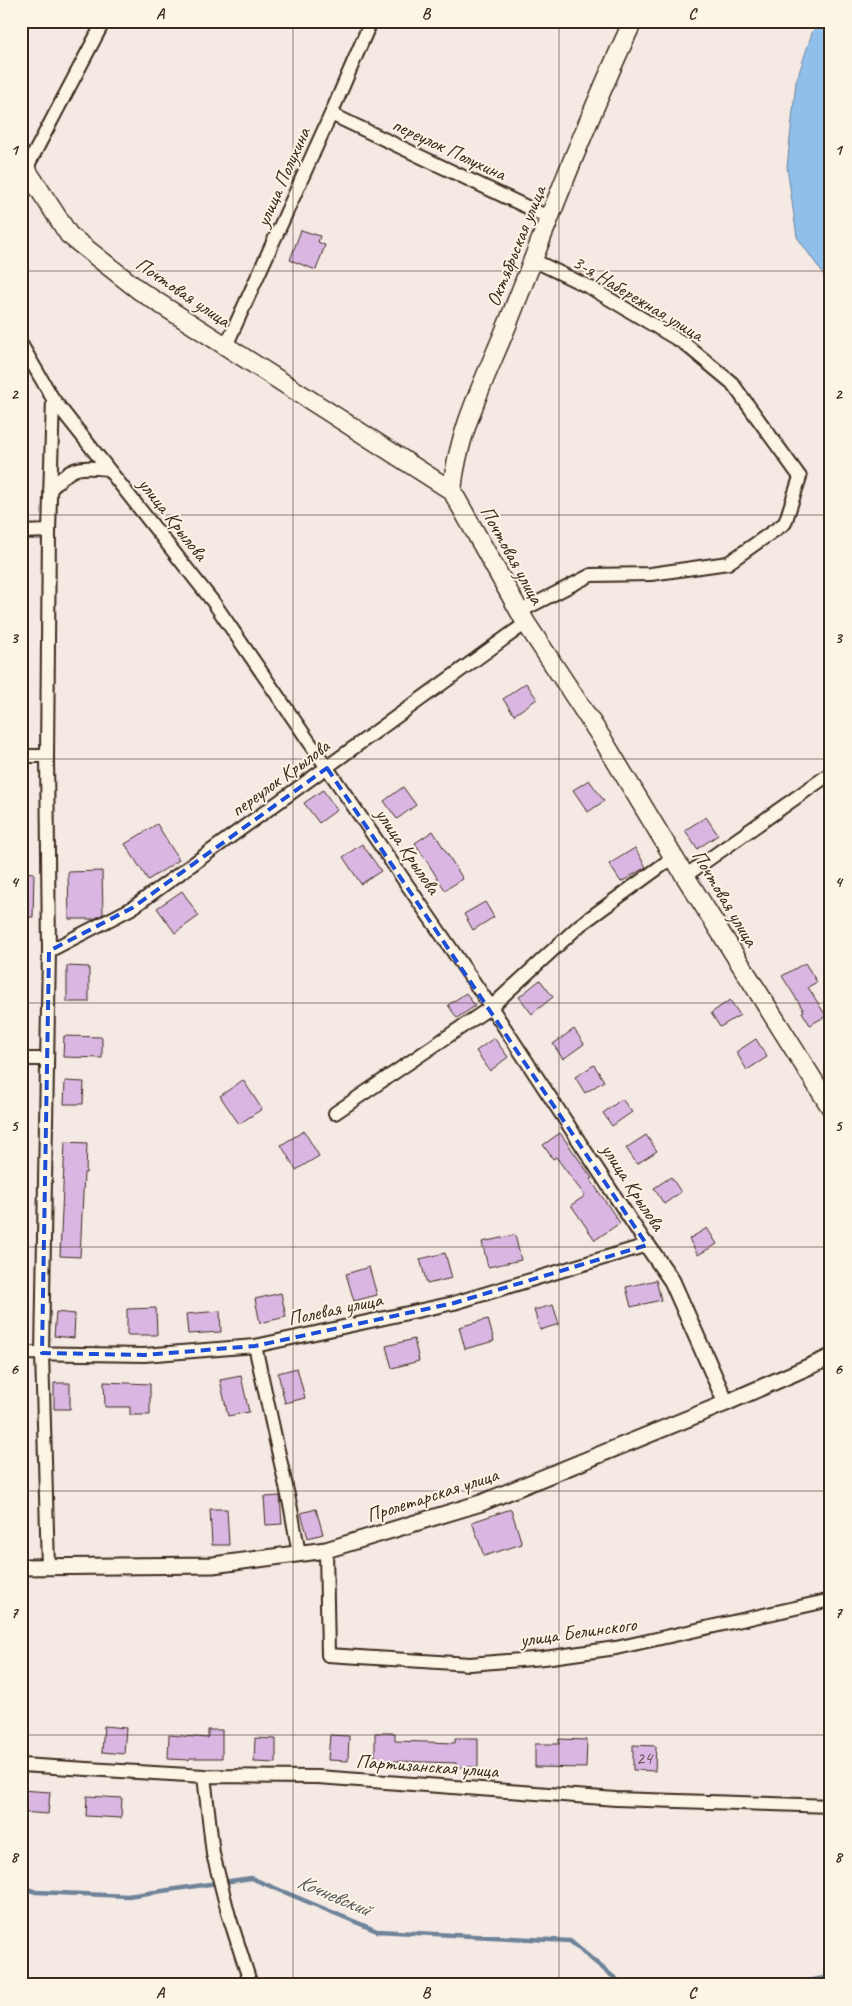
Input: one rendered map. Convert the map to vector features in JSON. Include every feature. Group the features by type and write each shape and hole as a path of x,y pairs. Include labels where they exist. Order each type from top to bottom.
{"main road":[{"name":"Октябрьская улица","path":"452,492 454,467 463,436 614,62 634,21"},
{"name":"Почтовая улица","path":"23,165 69,235 140,291 452,492 522,617 603,740 675,856 685,876 831,1108"}],"street":[{"path":"23,165 104,21"},
{"name":"улица Полухина","path":"226,346 371,21"},
{"name":"переулок Полухина","path":"331,114 550,218"},
{"name":"3-я Набережная улица","path":"533,260 591,288 677,339 732,382 800,477 785,523"},
{"name":"улица Крылова","path":"21,344 53,399 214,603 491,1007 672,1281 726,1403"},
{"path":"48,1567 42,1353 49,951 47,756 49,531 53,399"},
{"path":"50,490 64,475 81,467 108,469"},
{"name":"переулок Крылова","path":"49,951 132,908 327,768 522,617 591,575 651,574 728,563 785,523"},
{"path":"21,532 49,531"},
{"path":"21,756 47,756"},
{"path":"685,876 831,773"},
{"path":"335,1113 491,1007 580,925 675,856"},
{"path":"21,1059 46,1060"},
{"name":"Полевая улица","path":"21,1353 144,1355 255,1346 454,1303 647,1245"},
{"path":"255,1346 299,1554"},
{"name":"Пролетарская улица","path":"21,1568 213,1565 326,1550 481,1503 726,1403 831,1357"},
{"name":"улица Белинского","path":"326,1550 328,1655 470,1664 544,1658 616,1648 831,1600"},
{"name":"Партизанская улица","path":"21,1765 204,1776 318,1777 616,1800 831,1806"},
{"path":"204,1776 212,1854 250,1985"}],"highlighted area":[{"path":"327,768 647,1245 454,1303 255,1346 144,1355 42,1353 49,951 132,908"}],"water":[{"path":"819,21 831,21 831,285 797,237 787,167 796,82 812,33"}],"building":[{"path":"301,230 320,236 318,242 325,245 316,270 290,260"},
{"path":"526,683 537,699 514,715 503,699"},
{"path":"589,780 604,801 588,812 573,790"},
{"path":"403,787 416,805 397,819 384,801"},
{"path":"323,790 337,810 319,823 304,803"},
{"path":"706,817 718,835 697,849 685,830"},
{"path":"157,824 179,860 148,880 125,844"},
{"path":"433,831 463,879 445,890 415,843"},
{"path":"362,844 381,871 361,884 343,857"},
{"path":"635,848 646,867 621,882 609,864"},
{"path":"102,871 103,914 94,919 69,919 68,872"},
{"path":"21,872 34,873 33,917 21,917"},
{"path":"182,891 199,916 175,933 157,908"},
{"path":"485,902 494,917 473,930 464,914"},
{"path":"805,963 817,982 808,987 826,1016 810,1025 802,1012 804,1011 782,976"},
{"path":"67,966 89,967 89,1002 67,1002"},
{"path":"540,980 553,997 532,1014 519,997"},
{"path":"466,993 475,1006 457,1018 448,1005"},
{"path":"730,1000 740,1015 720,1027 711,1013"},
{"path":"574,1029 584,1044 563,1059 553,1044"},
{"path":"64,1036 102,1037 102,1058 63,1057"},
{"path":"494,1038 508,1057 490,1071 476,1051"},
{"path":"756,1039 767,1057 747,1070 736,1052"},
{"path":"594,1065 604,1081 585,1093 575,1077"},
{"path":"243,1080 262,1109 239,1124 220,1096"},
{"path":"65,1081 84,1082 83,1104 64,1104"},
{"path":"622,1099 632,1112 612,1126 603,1113"},
{"path":"304,1131 319,1156 296,1170 281,1145"},
{"path":"560,1133 592,1178 590,1179 620,1223 595,1240 571,1205 585,1196 556,1157 553,1159 543,1145"},
{"path":"646,1135 657,1151 637,1164 626,1148"},
{"path":"65,1142 87,1143 80,1257 60,1256"},
{"path":"671,1177 681,1192 664,1204 654,1188"},
{"path":"707,1228 717,1244 698,1255 689,1239"},
{"path":"515,1235 521,1260 488,1267 482,1242"},
{"path":"445,1253 452,1278 427,1284 420,1259"},
{"path":"369,1267 377,1295 354,1301 346,1274"},
{"path":"656,1280 661,1300 631,1307 626,1287"},
{"path":"281,1293 286,1317 260,1323 255,1299"},
{"path":"553,1305 559,1324 540,1330 534,1310"},
{"path":"156,1308 157,1335 127,1335 127,1309"},
{"path":"220,1311 221,1332 188,1334 186,1314"},
{"path":"56,1312 75,1314 74,1338 54,1336"},
{"path":"488,1319 494,1341 465,1349 459,1327"},
{"path":"414,1339 419,1361 392,1368 386,1346"},
{"path":"297,1368 305,1398 285,1403 278,1373"},
{"path":"241,1376 249,1412 228,1416 220,1380"},
{"path":"104,1382 150,1384 150,1415 130,1415 130,1407 105,1407"},
{"path":"54,1383 70,1383 70,1409 54,1409"},
{"path":"280,1496 282,1524 266,1525 264,1497"},
{"path":"210,1509 227,1509 229,1545 212,1545"},
{"path":"316,1509 323,1534 308,1538 301,1513"},
{"path":"511,1509 522,1544 484,1556 472,1522"},
{"path":"104,1726 126,1728 124,1754 102,1752"},
{"path":"208,1730 222,1730 222,1758 168,1759 169,1735 208,1738"},
{"path":"375,1733 395,1733 395,1741 455,1743 455,1738 478,1738 478,1767 456,1767 456,1763 375,1762"},
{"path":"330,1735 349,1736 348,1761 328,1760"},
{"path":"255,1738 276,1739 276,1763 254,1762"},
{"path":"559,1739 587,1740 586,1768 535,1767 535,1744 559,1744"},
{"path":"633,1745 656,1746 655,1771 633,1770"},
{"path":"21,1790 50,1792 48,1814 21,1812"},
{"path":"87,1796 122,1798 121,1818 86,1816"}],"waterway":[{"name":"Кочневский","path":"21,1887 36,1892 128,1896 251,1878 377,1931 570,1941 623,1985"},
{"name":"Кочневский","path":"782,1985 831,1977"}]}
